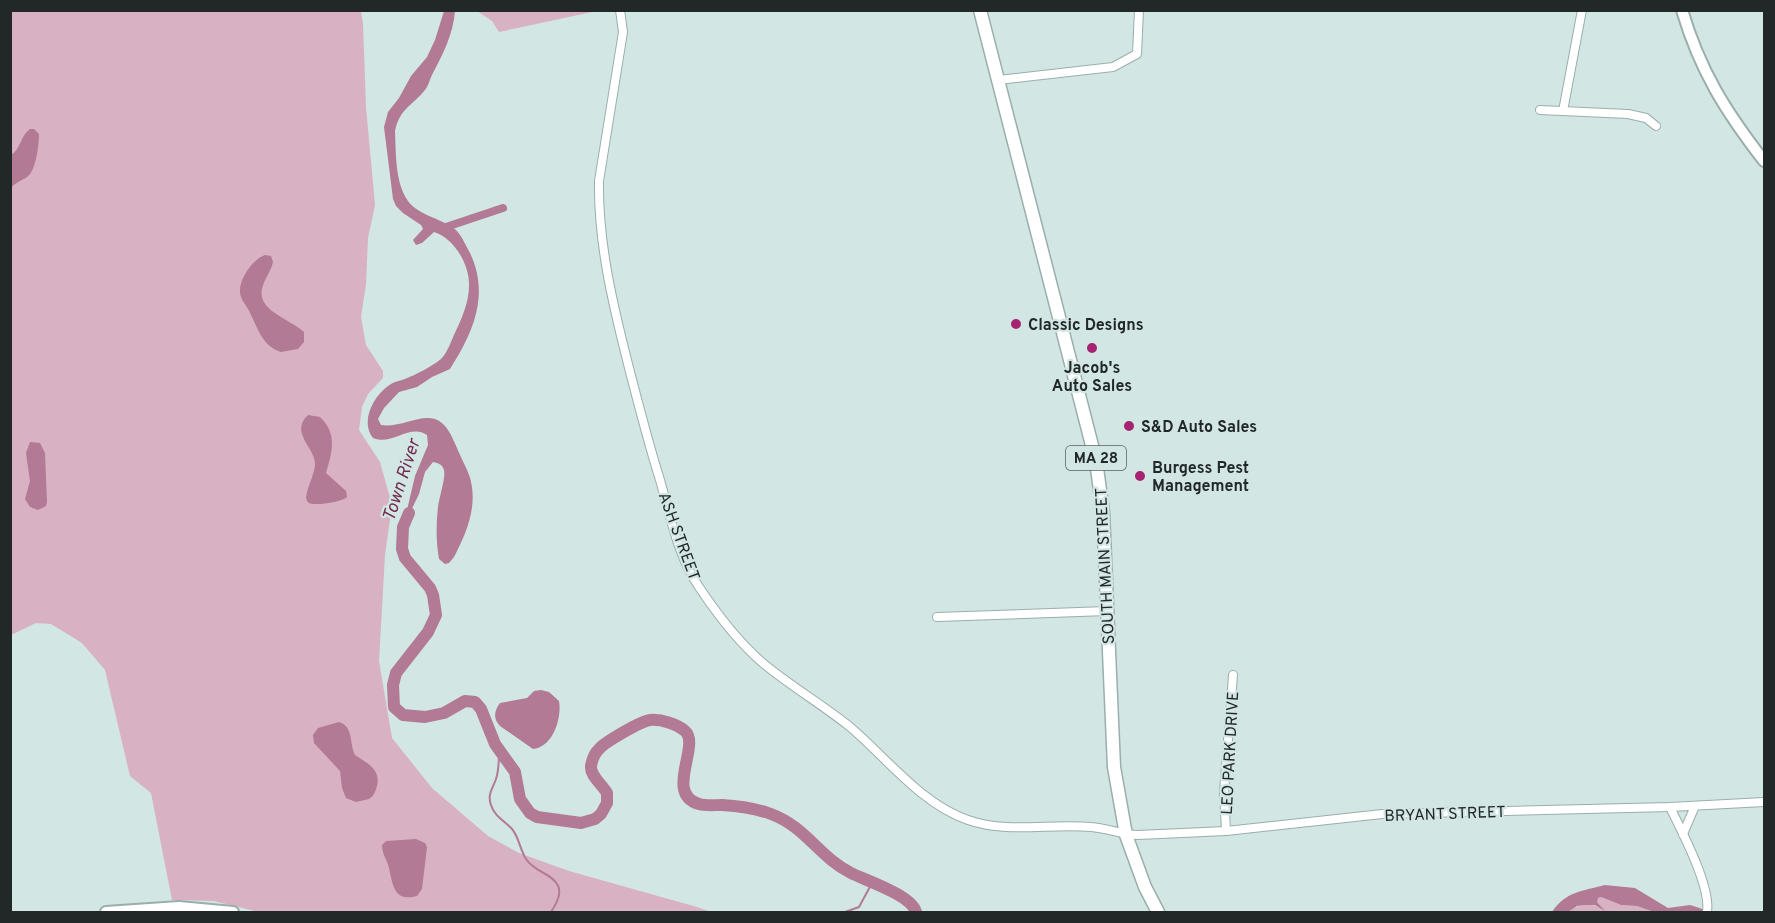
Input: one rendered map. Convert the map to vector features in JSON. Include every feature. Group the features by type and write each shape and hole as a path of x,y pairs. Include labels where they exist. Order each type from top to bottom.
{"main road":[{"name":"SOUTH MAIN STREET","path":"980,10 1096,461 1103,512 1114,767 1126,835 1145,887 1158,912"},
{"path":"1682,10 1699,60 1711,85 1764,161"},
{"path":"106,912 195,908 233,912"}],"street":[{"name":"ASH STREET","path":"620,10 624,32 599,181 602,237 615,311 648,440 675,533 697,585 738,638 763,663 849,726 940,808 967,820 993,827 1093,827 1126,835"},
{"path":"999,80 1113,67 1137,54 1139,10"},
{"path":"1563,111 1582,10"},
{"path":"1540,110 1634,115 1647,118 1656,126"},
{"path":"937,617 1107,611"},
{"name":"LEO PARK DRIVE","path":"1226,831 1224,792 1233,675"},
{"name":"BRYANT STREET","path":"1126,835 1226,831 1382,814 1670,807 1764,802"},
{"path":"1683,834 1695,806"},
{"path":"1670,807 1701,878 1707,897 1708,911"}],"shaded area":[{"path":"11,11 361,11 366,107 375,205 368,238 366,284 361,317 366,345 383,371 383,378 368,394 362,407 359,430 380,462 392,505 385,555 379,661 392,738 432,788 488,836 519,853 569,871 711,912 259,912 214,901 172,900 151,793 130,776 105,670 82,643 51,624 36,623 11,635"},
{"path":"444,11 455,11 450,35 426,88 403,112 397,123 395,131 397,165 402,191 410,204 450,226 462,238 476,269 479,299 472,328 450,369 417,387 399,392 384,408 378,419 381,425 395,425 422,418 435,419 446,427 453,439 470,479 473,501 463,539 454,557 445,564 439,559 437,540 438,507 444,473 440,464 433,462 425,472 419,494 403,527 415,476 428,445 427,435 414,432 380,440 373,438 368,425 373,403 383,391 392,384 428,368 443,357 468,299 467,270 454,246 434,232 422,243 416,245 413,240 423,229 421,225 396,206 393,199 384,127 388,112 411,76 427,57"},
{"path":"477,11 597,11 499,32 492,21"},
{"path":"30,129 34,129 39,134 35,164 27,177 11,188 11,155"},
{"path":"271,256 273,262 263,285 262,297 270,309 304,332 304,342 298,349 281,352 269,345 260,334 241,296 240,287 244,276 260,257"},
{"path":"308,415 320,417 329,430 332,444 326,473 346,491 347,497 344,499 322,504 312,504 307,501 315,465 301,428"},
{"path":"30,442 40,443 45,453 47,502 46,506 38,510 30,507 25,499 30,481 26,453"},
{"path":"534,691 549,692 559,701 560,708 555,731 546,743 533,749 500,726 495,718 496,709 500,703 527,698"},
{"path":"339,722 344,724 349,731 355,755 372,767 377,775 376,788 369,799 356,802 346,798 340,771 314,743 313,735 318,728"},
{"path":"416,839 425,843 427,847 422,889 417,896 403,897 396,891 382,845 386,841"},
{"path":"1605,885 1635,888 1668,908 1690,905 1712,912 1654,912 1637,906 1621,905 1601,897 1597,902 1605,911 1595,905 1584,905 1577,906 1568,912 1552,912 1569,896"},
{"path":"1601,897 1621,905 1637,906 1654,912 1568,912 1585,905 1594,905 1603,909 1597,902 1597,898"}],"waterway":[{"path":"443,228 503,208"},
{"name":"Town River","path":"409,513 403,527 402,549 405,558 430,588 436,615 428,632 396,673 393,685 394,707 403,715 425,717 444,713 465,701 475,702 481,709 495,744 515,772 520,799 530,813 537,817 581,823 595,819 607,803 607,793 591,770 596,752 615,737 645,721 659,720 673,724 682,728 689,738 683,780 684,790 689,799 702,805 728,805 771,814 794,826 840,866 897,894 906,900 916,912"},
{"path":"499,751 498,772 490,794 492,809 514,832 526,859 557,884 558,900 551,912"},
{"path":"845,912 859,907 872,883"}],"place":[{"name":"Classic Designs","path":"1016,324"},
{"name":"Jacob's Auto Sales","path":"1092,348"},
{"name":"S&D Auto Sales","path":"1129,426"},
{"name":"Burgess Pest Management","path":"1140,476"}]}
